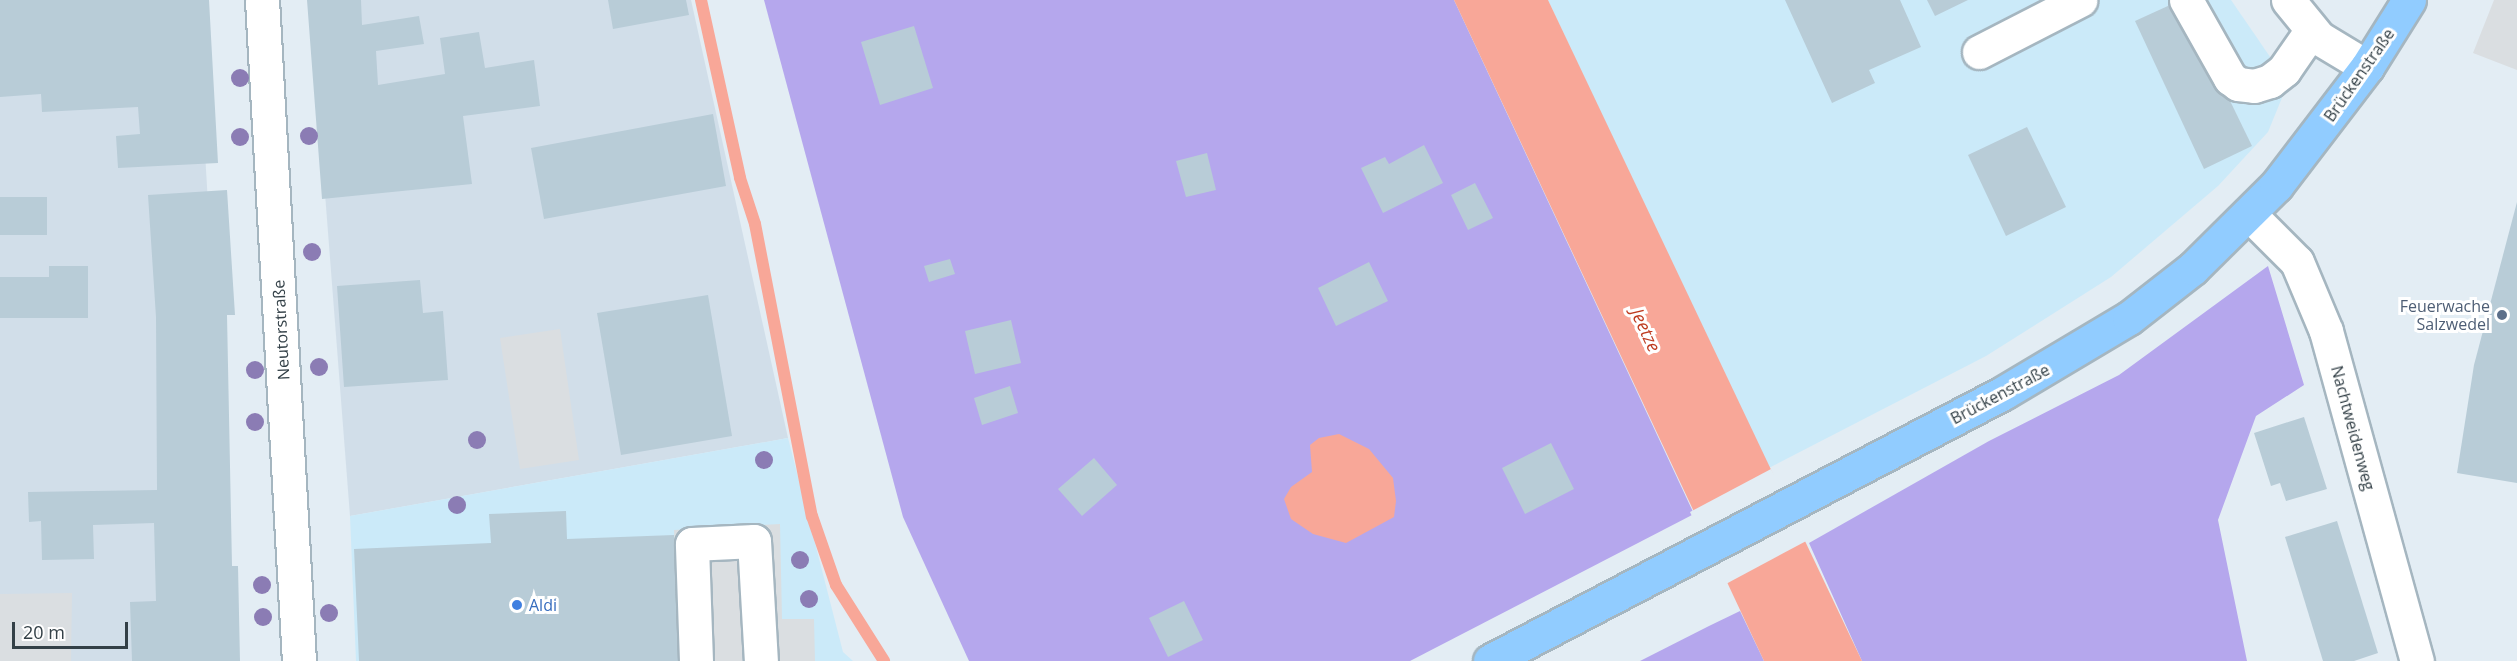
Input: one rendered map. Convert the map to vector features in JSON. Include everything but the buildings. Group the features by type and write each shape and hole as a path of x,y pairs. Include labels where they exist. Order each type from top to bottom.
{"main road":[{"name":"Brückenstraße","path":"1490,661 2077,351 2129,318 2193,268 2250,215 2303,154 2367,67 2409,0"}],"street":[{"name":"Neutorstraße","path":"262,0 299,661"},
{"path":"1979,52 2080,0"},
{"path":"2186,0 2230,78 2238,84 2254,86 2270,81 2284,70 2311,30"},
{"path":"2288,0 2311,30 2367,67"},
{"name":"Nachtweidenweg","path":"2250,215 2297,262 2326,331 2417,661"},
{"path":"696,661 692,544 754,541 762,661"}],"shaded area":[{"path":"0,0 196,0 235,661 0,661"},
{"path":"310,0 691,0 788,438 350,516"},
{"path":"764,0 1454,0 1694,514 1410,661 969,661 903,517"},
{"path":"1548,0 2231,0 2288,83 2268,132 2218,186 2111,277 1986,356 1767,469"},
{"path":"2494,0 2517,0 2517,70 2473,53"},
{"path":"2268,266 2304,385 2256,416 2218,520 2247,661 1862,661 1809,543 1989,441 2119,375"},
{"path":"560,329 579,460 520,469 500,338"},
{"path":"788,438 843,652 853,661 356,661 350,516"},
{"path":"780,524 782,619 814,619 815,661 679,661 674,530"},
{"path":"72,593 71,661 0,661 0,594"},
{"path":"1740,611 1764,661 1640,661 1709,626"}],"water":[{"name":"Jeetze","path":"1454,0 1548,0 1862,661 1764,661"},
{"path":"1339,434 1369,449 1393,478 1396,501 1394,517 1346,543 1313,534 1291,519 1284,499 1291,487 1312,472 1310,445 1319,438"}],"pier":[{"path":"1771,469 1810,539 1724,585 1690,512"}],"waterway":[{"path":"701,0 740,178 755,224 812,516 836,585 884,661"}],"place":[{"name":"Feuerwache Salzwedel","path":"2502,315"},
{"name":"Aldi","path":"517,605"}]}
